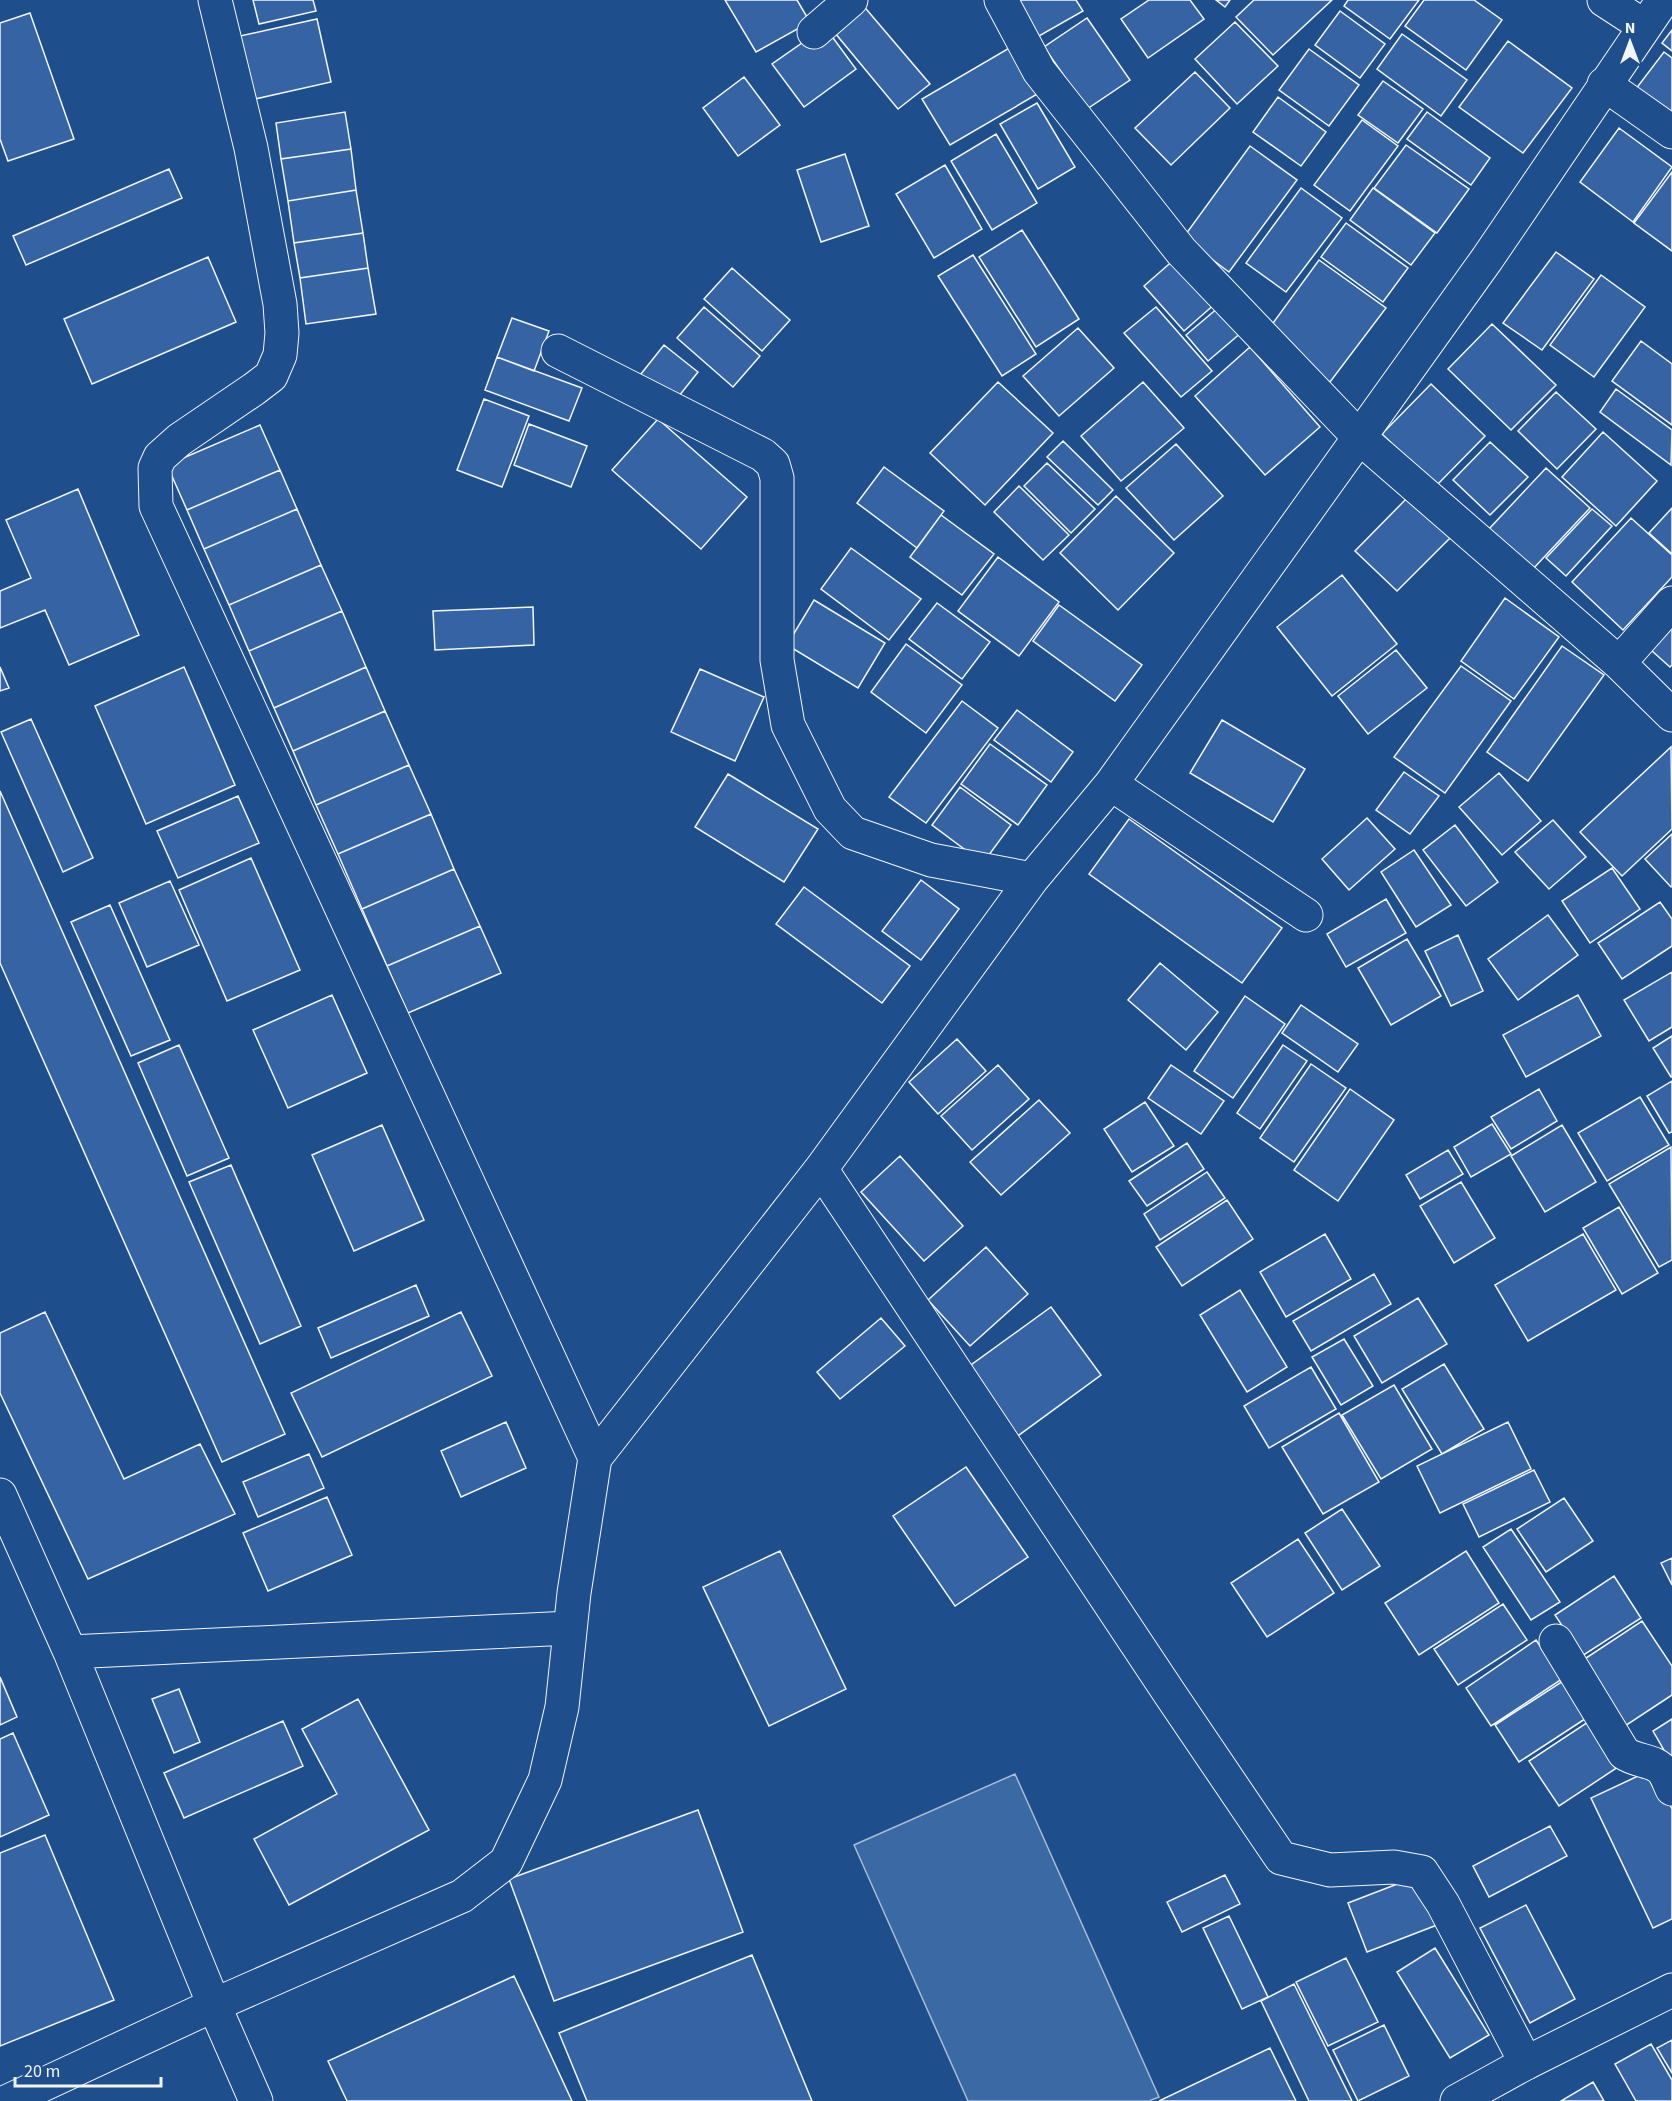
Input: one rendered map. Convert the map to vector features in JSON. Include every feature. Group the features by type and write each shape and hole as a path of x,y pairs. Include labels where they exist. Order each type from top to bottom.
{"main road":[{"path":"215,0 251,148 280,304 280,356 271,375 178,440 160,457 155,468 156,506 595,1458"},
{"path":"814,32 851,0"},
{"path":"1001,0 1039,71 1181,251 1359,437 1619,663 1672,715"},
{"path":"1604,0 1644,26"},
{"path":"8,2101 214,2005 462,1896 506,1862 545,1780 562,1707 570,1628 595,1458 820,1169 1032,879 1111,784 1487,259 1663,0"},
{"path":"1604,84 1672,132"},
{"path":"558,351 763,455 773,464 777,478 777,660 788,725 830,809 853,833 931,860 1032,879"},
{"path":"1619,663 1672,603"},
{"path":"1111,784 1306,915"},
{"path":"820,1169 1281,1858 1330,1870 1394,1867 1422,1872 1443,1904 1526,2063"},
{"path":"0,1495 70,1652 214,2005 256,2101"},
{"path":"70,1652 570,1628"},
{"path":"1556,1641 1624,1754 1633,1760 1656,1765 1663,1770 1672,1789"},
{"path":"1457,2101 1526,2063 1672,1990"}],"water":[{"path":"1015,1774 1159,2097 1149,2101 968,2101 854,1845"}],"building":[{"path":"253,0 313,0 316,11 259,24"},
{"path":"725,0 797,0 810,22 756,52"},
{"path":"1009,0 1076,0 1083,11 1032,40"},
{"path":"1149,0 1190,0 1204,19 1148,58 1121,19"},
{"path":"1216,0 1230,0 1225,7"},
{"path":"1254,0 1332,0 1273,55 1236,17"},
{"path":"1348,0 1419,0 1390,39 1344,6"},
{"path":"1424,0 1474,0 1502,20 1466,70 1405,26"},
{"path":"861,3 930,84 898,109 830,27"},
{"path":"1340,11 1385,44 1360,78 1315,45"},
{"path":"30,13 74,139 8,161 0,139 0,23"},
{"path":"1087,18 1130,80 1087,109 1044,47"},
{"path":"317,19 331,82 255,99 240,36"},
{"path":"1235,22 1278,66 1237,104 1195,59"},
{"path":"825,27 856,69 804,107 772,64"},
{"path":"1672,30 1672,51 1662,43"},
{"path":"1402,34 1467,80 1441,116 1377,69"},
{"path":"1508,41 1572,88 1523,153 1459,107"},
{"path":"1011,47 1039,93 950,145 922,99"},
{"path":"1309,49 1359,85 1329,126 1279,90"},
{"path":"1664,52 1672,58 1672,118 1635,90"},
{"path":"1195,72 1230,108 1171,165 1135,128"},
{"path":"744,77 780,125 738,156 703,108"},
{"path":"1383,81 1423,109 1398,143 1358,115"},
{"path":"1278,97 1326,132 1301,166 1253,132"},
{"path":"1037,103 1075,167 1038,189 1000,124"},
{"path":"345,112 351,149 281,159 276,123"},
{"path":"1427,112 1490,158 1471,185 1407,139"},
{"path":"1362,120 1398,146 1350,211 1314,185"},
{"path":"1619,128 1672,167 1633,222 1580,182"},
{"path":"996,134 1037,203 992,230 951,161"},
{"path":"1406,145 1469,189 1437,233 1374,188"},
{"path":"1250,146 1297,180 1229,272 1183,238"},
{"path":"351,149 356,190 288,201 281,159"},
{"path":"845,154 869,226 821,242 797,170"},
{"path":"945,165 982,229 934,258 896,194"},
{"path":"169,169 182,198 26,265 13,236"},
{"path":"1672,172 1672,251 1634,223"},
{"path":"1301,188 1342,218 1286,292 1246,263"},
{"path":"1373,188 1435,233 1411,265 1350,220"},
{"path":"356,190 363,233 294,243 288,201"},
{"path":"1346,223 1408,268 1383,302 1321,257"},
{"path":"1022,230 1079,319 1036,347 979,257"},
{"path":"363,233 368,268 300,278 294,243"},
{"path":"1556,252 1594,279 1542,350 1503,323"},
{"path":"973,255 1036,354 1002,376 938,276"},
{"path":"208,257 236,322 92,384 64,319"},
{"path":"1176,258 1216,303 1184,331 1144,286"},
{"path":"1319,260 1386,308 1330,382 1265,334"},
{"path":"368,268 376,314 306,324 300,278"},
{"path":"732,268 790,320 762,351 704,299"},
{"path":"1601,275 1645,307 1594,377 1550,345"},
{"path":"704,307 760,356 733,387 677,338"},
{"path":"1156,307 1212,371 1181,397 1124,333"},
{"path":"1219,307 1242,332 1208,361 1186,335"},
{"path":"512,318 549,331 534,371 497,357"},
{"path":"1492,324 1556,385 1511,430 1448,369"},
{"path":"1078,328 1114,368 1059,416 1023,376"},
{"path":"1641,341 1672,364 1672,425 1612,381"},
{"path":"664,345 698,372 671,406 637,379"},
{"path":"1250,347 1320,427 1265,475 1195,396"},
{"path":"497,357 582,388 569,421 485,390"},
{"path":"998,382 1053,433 985,505 930,453"},
{"path":"1143,382 1184,428 1121,481 1081,436"},
{"path":"1431,384 1485,436 1436,486 1382,434"},
{"path":"1616,389 1672,430 1671,465 1600,412"},
{"path":"1556,392 1596,429 1557,469 1518,431"},
{"path":"484,399 529,416 502,487 457,470"},
{"path":"658,419 747,497 701,549 612,470"},
{"path":"529,424 587,446 571,487 514,465"},
{"path":"260,425 280,470 187,510 167,465"},
{"path":"1603,432 1657,481 1616,526 1562,477"},
{"path":"1063,441 1113,490 1098,505 1047,457"},
{"path":"1490,442 1528,477 1490,515 1453,480"},
{"path":"1176,444 1223,496 1174,540 1126,488"},
{"path":"1047,463 1095,509 1071,533 1024,486"},
{"path":"884,467 944,511 917,548 857,503"},
{"path":"1546,468 1590,508 1532,570 1488,530"},
{"path":"280,470 297,509 204,549 187,510"},
{"path":"1019,486 1069,535 1043,560 994,512"},
{"path":"78,489 139,635 69,665 45,610 0,628 0,591 31,578 6,520"},
{"path":"1116,496 1174,553 1118,610 1060,553"},
{"path":"1408,497 1450,538 1397,591 1355,551"},
{"path":"1672,508 1672,554 1649,533"},
{"path":"297,509 321,565 229,605 204,549"},
{"path":"1592,509 1612,526 1566,576 1546,558"},
{"path":"941,515 994,554 962,595 910,557"},
{"path":"1631,518 1672,555 1672,577 1623,630 1572,582"},
{"path":"851,548 921,599 889,640 821,589"},
{"path":"998,557 1059,602 1019,656 958,611"},
{"path":"321,565 342,611 249,651 229,605"},
{"path":"1342,575 1397,644 1332,696 1277,627"},
{"path":"1505,598 1559,637 1514,699 1461,661"},
{"path":"814,600 885,643 858,688 787,645"},
{"path":"937,603 990,642 962,679 909,639"},
{"path":"1059,605 1142,665 1115,701 1033,641"},
{"path":"533,607 534,645 435,650 433,611"},
{"path":"342,611 366,667 274,708 249,651"},
{"path":"1672,612 1672,665 1670,667 1643,643"},
{"path":"906,644 962,685 926,733 871,692"},
{"path":"1562,646 1604,675 1528,781 1487,752"},
{"path":"1396,650 1427,688 1368,734 1338,696"},
{"path":"1461,666 1511,701 1445,793 1394,757"},
{"path":"0,667 9,688 0,691"},
{"path":"184,667 235,785 146,824 95,706"},
{"path":"366,667 385,711 293,751 274,708"},
{"path":"700,669 764,697 735,761 671,732"},
{"path":"962,701 998,728 926,823 889,797"},
{"path":"1017,710 1073,752 1051,782 994,740"},
{"path":"385,711 409,765 316,805 293,751"},
{"path":"31,719 93,858 63,872 1,732"},
{"path":"1222,720 1305,769 1273,822 1190,773"},
{"path":"990,744 1047,785 1018,825 961,784"},
{"path":"1671,747 1672,829 1622,876 1580,832"},
{"path":"409,765 431,814 338,854 316,805"},
{"path":"1404,772 1439,796 1410,834 1376,810"},
{"path":"1499,773 1541,821 1502,855 1459,807"},
{"path":"728,774 818,829 784,882 695,827"},
{"path":"960,787 1011,825 983,863 932,825"},
{"path":"0,791 285,1434 222,1462 0,963"},
{"path":"238,796 259,843 178,878 157,831"},
{"path":"431,814 454,869 362,909 338,854"},
{"path":"1367,818 1395,849 1349,890 1322,859"},
{"path":"1129,819 1282,928 1242,983 1089,874"},
{"path":"1553,820 1586,857 1549,889 1515,852"},
{"path":"1455,825 1498,882 1466,906 1423,850"},
{"path":"1672,834 1672,886 1671,887 1645,859"},
{"path":"1414,850 1451,905 1416,927 1381,872"},
{"path":"251,858 300,970 227,1001 179,890"},
{"path":"1612,868 1640,909 1590,943 1562,901"},
{"path":"454,869 480,926 387,966 362,909"},
{"path":"921,880 959,909 921,960 882,931"},
{"path":"170,881 199,945 147,967 119,903"},
{"path":"804,887 910,966 882,1003 776,924"},
{"path":"1386,899 1406,933 1346,967 1327,934"},
{"path":"1660,902 1672,919 1672,946 1622,979 1598,943"},
{"path":"110,905 170,1040 131,1056 71,922"},
{"path":"1548,915 1578,955 1518,1000 1488,959"},
{"path":"480,926 501,973 408,1013 387,966"},
{"path":"1458,935 1483,991 1451,1006 1425,951"},
{"path":"1407,939 1441,996 1391,1025 1358,968"},
{"path":"1160,963 1218,1012 1186,1050 1128,1000"},
{"path":"1672,972 1672,1027 1649,1041 1624,1000"},
{"path":"332,995 367,1073 288,1108 253,1030"},
{"path":"1578,995 1601,1036 1526,1077 1503,1035"},
{"path":"1245,996 1285,1024 1233,1098 1194,1071"},
{"path":"1301,1005 1358,1044 1338,1072 1282,1033"},
{"path":"1672,1036 1672,1077 1671,1077 1653,1048"},
{"path":"957,1039 986,1071 938,1114 909,1082"},
{"path":"179,1045 229,1158 187,1176 138,1063"},
{"path":"1283,1045 1307,1061 1260,1129 1237,1113"},
{"path":"1311,1064 1346,1088 1294,1162 1260,1138"},
{"path":"998,1065 1029,1099 972,1150 941,1116"},
{"path":"1171,1065 1224,1101 1201,1134 1148,1098"},
{"path":"1672,1081 1672,1132 1669,1133 1647,1096"},
{"path":"1350,1089 1394,1120 1338,1201 1294,1170"},
{"path":"1539,1089 1557,1121 1511,1149 1491,1117"},
{"path":"1640,1097 1669,1145 1607,1181 1578,1133"},
{"path":"1039,1100 1070,1133 1001,1195 970,1162"},
{"path":"1145,1102 1174,1146 1132,1172 1104,1129"},
{"path":"1492,1124 1511,1154 1471,1177 1454,1147"},
{"path":"382,1125 424,1220 354,1251 312,1155"},
{"path":"1562,1125 1596,1182 1545,1212 1511,1156"},
{"path":"1187,1143 1204,1169 1147,1206 1129,1181"},
{"path":"1671,1147 1672,1260 1659,1267 1609,1184"},
{"path":"1448,1150 1463,1174 1420,1199 1406,1175"},
{"path":"900,1156 963,1226 924,1261 861,1192"},
{"path":"231,1165 301,1326 260,1344 189,1182"},
{"path":"1207,1172 1225,1198 1160,1240 1144,1214"},
{"path":"1461,1182 1495,1238 1454,1263 1420,1206"},
{"path":"1227,1200 1253,1239 1182,1286 1156,1247"},
{"path":"1619,1207 1658,1273 1622,1294 1583,1228"},
{"path":"1325,1234 1351,1279 1286,1317 1260,1272"},
{"path":"1583,1234 1616,1290 1528,1341 1495,1285"},
{"path":"986,1247 1028,1294 970,1346 928,1300"},
{"path":"1374,1274 1391,1304 1311,1351 1293,1321"},
{"path":"416,1285 429,1316 331,1358 318,1328"},
{"path":"1240,1290 1287,1367 1247,1392 1200,1315"},
{"path":"1418,1298 1447,1344 1382,1383 1354,1336"},
{"path":"1051,1307 1101,1375 1015,1438 964,1370"},
{"path":"45,1312 124,1479 200,1444 235,1514 88,1579 0,1393 0,1333"},
{"path":"461,1312 492,1376 322,1457 291,1393"},
{"path":"881,1318 905,1346 840,1399 817,1372"},
{"path":"1344,1339 1373,1386 1341,1405 1312,1357"},
{"path":"1444,1364 1484,1429 1442,1454 1402,1389"},
{"path":"1311,1367 1336,1409 1269,1448 1244,1406"},
{"path":"1394,1385 1432,1449 1381,1479 1342,1415"},
{"path":"1339,1413 1379,1482 1323,1514 1282,1447"},
{"path":"506,1422 526,1468 461,1497 441,1451"},
{"path":"1508,1422 1531,1469 1440,1513 1417,1466"},
{"path":"309,1454 324,1488 258,1517 243,1482"},
{"path":"966,1467 1028,1557 955,1606 893,1516"},
{"path":"1534,1470 1550,1502 1479,1537 1463,1504"},
{"path":"327,1497 352,1555 268,1591 243,1533"},
{"path":"1564,1498 1593,1541 1546,1572 1517,1529"},
{"path":"1342,1509 1380,1566 1342,1590 1305,1533"},
{"path":"1511,1529 1560,1602 1531,1620 1483,1547"},
{"path":"1298,1539 1334,1593 1267,1637 1231,1583"},
{"path":"780,1551 846,1689 769,1726 703,1587"},
{"path":"1466,1551 1499,1603 1419,1655 1385,1603"},
{"path":"1672,1558 1672,1585 1661,1563"},
{"path":"1614,1576 1641,1618 1582,1656 1555,1615"},
{"path":"1503,1604 1527,1640 1458,1685 1434,1649"},
{"path":"1642,1621 1672,1666 1672,1695 1622,1728 1580,1662"},
{"path":"1536,1640 1562,1679 1491,1726 1466,1688"},
{"path":"0,1677 17,1717 0,1725"},
{"path":"1563,1681 1588,1717 1519,1762 1495,1725"},
{"path":"179,1689 200,1742 174,1753 152,1699"},
{"path":"358,1699 429,1830 289,1905 254,1839 337,1794 302,1729"},
{"path":"1672,1719 1672,1764 1653,1731"},
{"path":"1591,1720 1621,1765 1559,1806 1529,1761"},
{"path":"283,1721 303,1766 184,1818 164,1773"},
{"path":"13,1733 49,1815 0,1837 0,1739"},
{"path":"1653,1769 1672,1809 1672,1919 1653,1928 1591,1798"},
{"path":"698,1810 743,1932 554,2001 509,1879"},
{"path":"1550,1826 1567,1856 1489,1897 1473,1866"},
{"path":"45,1835 114,2000 0,2046 0,1853"},
{"path":"1225,1875 1240,1904 1182,1932 1167,1902"},
{"path":"1418,1876 1437,1925 1367,1952 1348,1903"},
{"path":"1526,1905 1575,1999 1530,2023 1480,1928"},
{"path":"1229,1916 1268,1997 1242,2009 1203,1928"},
{"path":"1435,1948 1489,2035 1450,2058 1397,1972"},
{"path":"752,1955 812,2101 587,2101 559,2033"},
{"path":"1346,1958 1378,2022 1328,2046 1296,1982"},
{"path":"514,1976 572,2101 347,2101 328,2061"},
{"path":"1294,1984 1352,2101 1309,2101 1261,2001"},
{"path":"1384,2025 1409,2076 1358,2101 1333,2050"},
{"path":"1672,2040 1672,2073 1657,2048"},
{"path":"1651,2044 1672,2080 1672,2101 1636,2101 1615,2064"},
{"path":"1270,2048 1296,2101 1159,2101"},
{"path":"1593,2082 1604,2101 1561,2101"}]}
